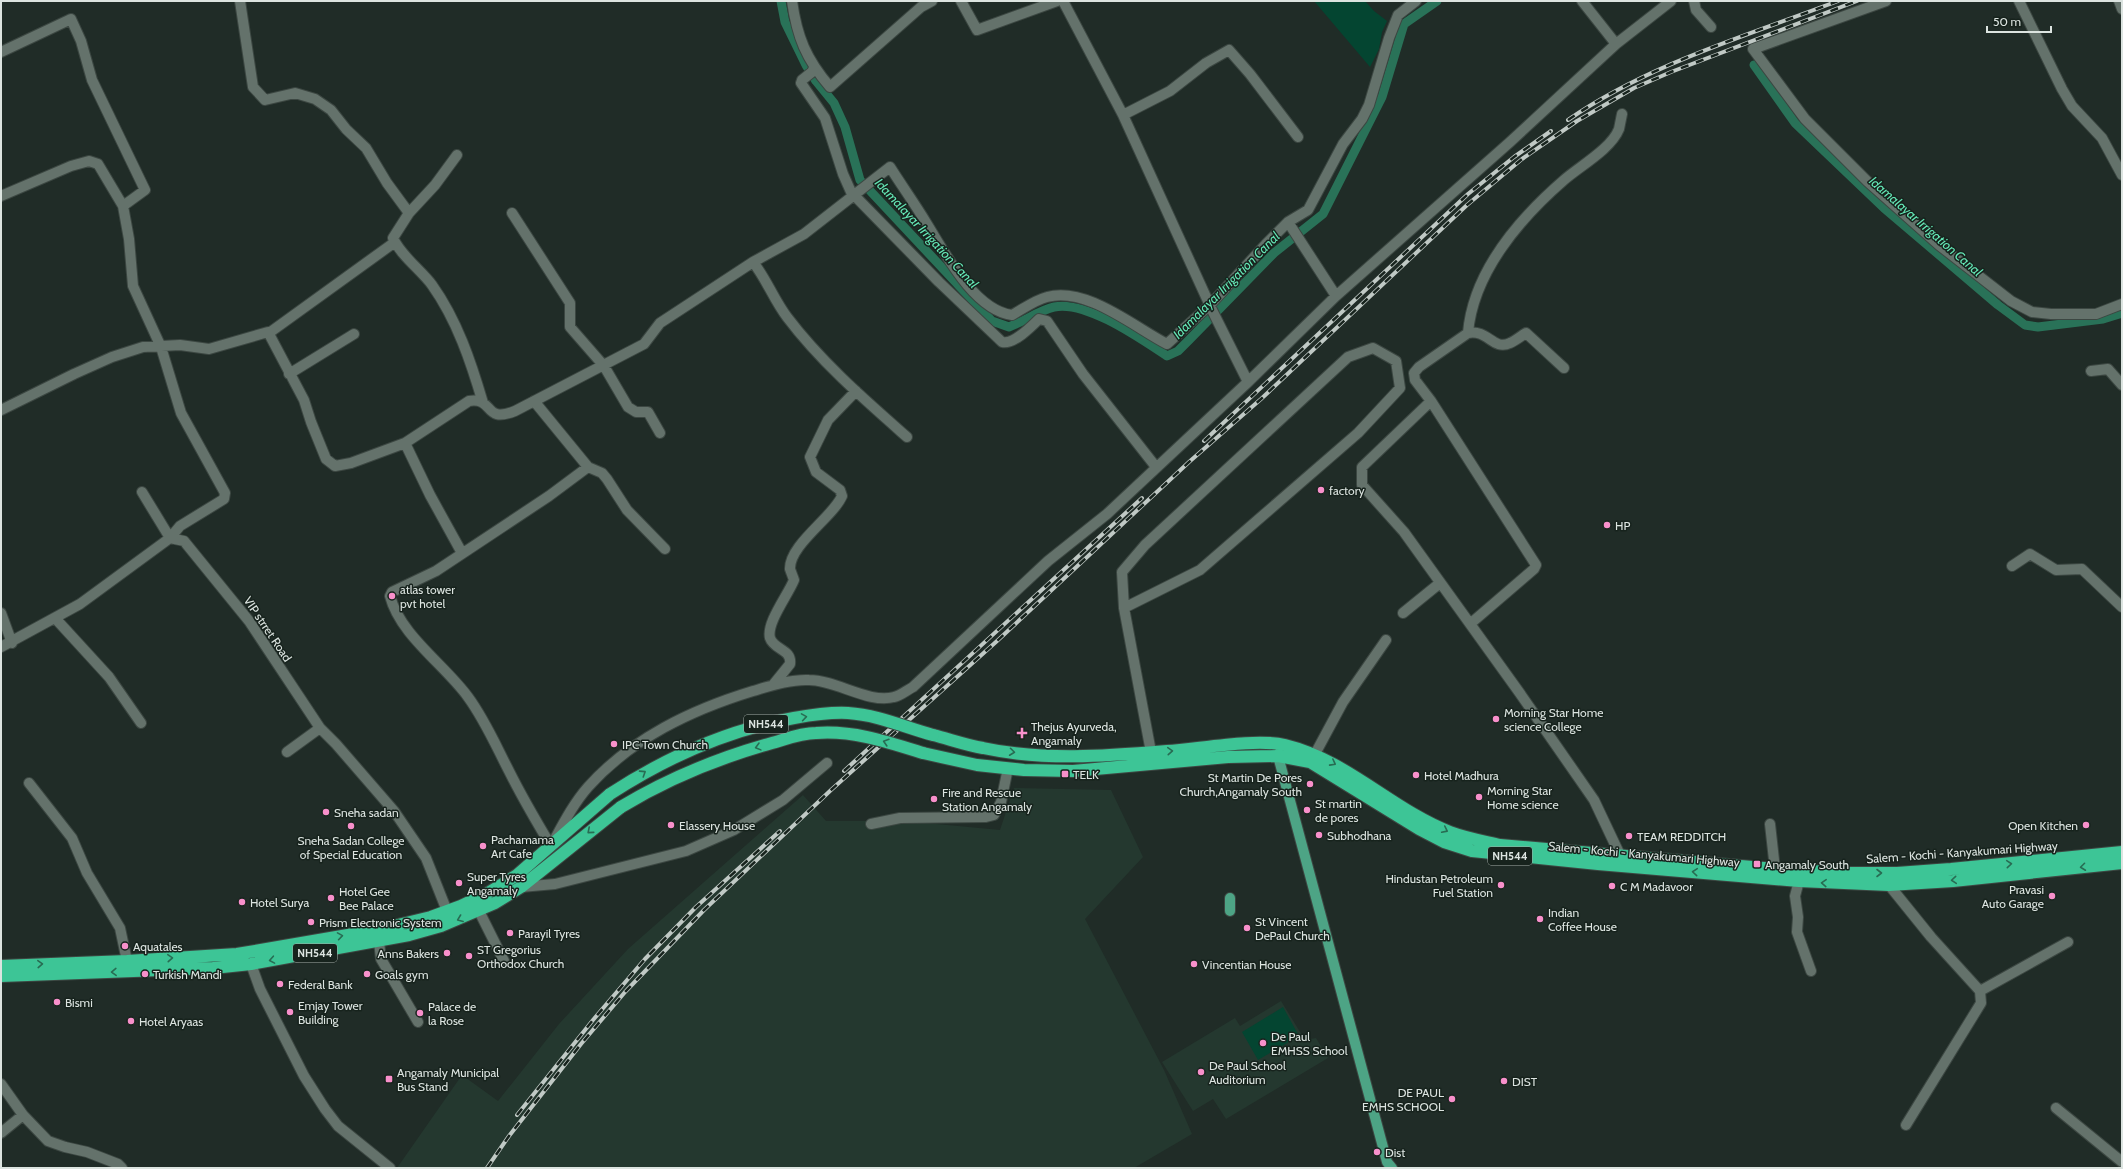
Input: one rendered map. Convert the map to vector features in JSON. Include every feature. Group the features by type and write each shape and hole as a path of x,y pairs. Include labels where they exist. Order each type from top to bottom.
{"highway":[{"name":"Salem - Kochi - Kanyakumari Highway","path":"1,976 213,968 251,964 378,936 447,911 488,893 517,875 610,794 649,769 681,753 718,738 772,722 810,716 847,713 895,721 933,735 984,748 1079,756 1248,744 1284,745 1315,754 1344,769 1383,794 1449,832 1471,839 1500,845 1775,869 1847,873 1897,873 2046,861 2122,852"},
{"name":"Salem - Kochi - Kanyakumari Highway","path":"1,966 127,961 237,954 378,936 441,926 479,911 522,887 621,807 666,782 717,760 815,733 839,733 870,737 923,753 977,765 1024,770 1096,770 1228,757 1278,756 1310,762 1419,830 1444,842 1472,851 1799,882 1889,885 1969,879 2122,863"},
{"path":"977,765 984,748"}],"main road":[{"path":"1284,745 1278,756 1387,1162 1392,1168"},
{"path":"1230,898 1230,911"}],"street":[{"path":"240,1 253,87 265,100 295,93 315,99 331,110 346,129 366,148 387,183 409,213"},
{"path":"792,1 798,37 810,73 830,87 921,7 932,1"},
{"path":"961,1 977,30 1057,1"},
{"path":"1062,1 1123,115 1211,307 1248,382"},
{"path":"270,333 304,400 326,459 335,466 351,463 405,443 469,401 476,400 483,403 494,414 500,416 604,366 644,344 660,323 753,262 804,234 890,167 960,277 978,296 1004,314 1012,315 1045,297 1069,294 1124,317 1167,344 1211,307 1248,261 1288,222 1308,210 1343,144 1362,119 1375,91 1382,60 1395,20 1401,11 1416,1"},
{"path":"1582,1 1616,44"},
{"path":"588,467 549,496 428,576 392,592 392,602 418,642 455,680 479,713 551,846 588,787 609,766 647,738 686,715 722,700 773,685 809,680 825,682 876,697 895,697 913,687 1048,561 1107,514 1248,382 1336,296 1505,147 1616,44 1671,1"},
{"path":"1694,1 1696,10 1711,27"},
{"path":"1886,1 1754,49 1805,119 1867,181 1939,245 2012,301 2032,312 2051,314 2088,315 2100,313 2122,304"},
{"path":"2019,1 2062,89 2072,106 2102,138 2122,175"},
{"path":"2119,1 2122,9"},
{"path":"1,52 71,19 81,41 92,80 145,190 123,206"},
{"path":"1123,115 1170,91 1206,63 1229,50 1250,74 1298,137"},
{"path":"810,73 801,83 825,118 849,189 939,282 1002,342 1006,343 1013,340 1039,319 1047,321 1083,374 1156,467"},
{"path":"1468,333 1474,299 1482,280 1494,260 1527,216 1548,194 1610,142 1619,129 1622,114"},
{"path":"457,155 435,186 409,213 394,234 395,242 432,285 447,308 470,360 483,403"},
{"path":"1,196 71,166 89,161 98,164 123,206 129,238 133,286 161,347 181,413 225,493 224,499 180,526 170,538 80,604 12,643 1,647"},
{"path":"512,213 570,303 570,327 604,366 628,406 636,412 648,412 660,433"},
{"path":"1288,222 1336,296"},
{"path":"1,410 112,357 143,347 180,345 209,349 268,332 270,333 395,242"},
{"path":"753,262 764,276 786,316 805,339 856,392 907,437"},
{"path":"1470,624 1534,569 1536,565 1430,400 1415,380 1414,373 1419,367 1468,333 1481,333 1495,344 1502,345 1509,344 1526,333 1564,368"},
{"path":"290,374 354,334"},
{"path":"1124,608 1200,570 1358,433 1400,388 1396,360 1373,348 1348,357 1145,545 1122,572 1124,608 1151,752"},
{"path":"2091,371 2108,369 2122,385"},
{"path":"773,685 790,664 787,652 774,643 770,638 770,631 772,621 794,580 790,569 791,560 816,527 840,502 842,496 840,490 816,472 810,457 828,420 856,392"},
{"path":"534,400 588,467 602,473 627,510 665,548"},
{"path":"1430,400 1362,467 1362,486 1404,532 1594,800 1620,855"},
{"path":"405,443 430,495 462,553"},
{"path":"142,492 170,538"},
{"name":"VIP strret Road","path":"170,538 184,541 249,621 320,728 336,744 394,811 426,858 447,911"},
{"path":"2012,566 2030,554 2056,570 2082,569 2122,606"},
{"path":"1403,613 1440,583"},
{"path":"1,613 12,643"},
{"path":"55,618 109,677 141,723"},
{"path":"1315,754 1343,702 1386,640"},
{"path":"287,752 320,728"},
{"path":"522,887 555,884 686,851 734,830 783,800 804,784 827,763"},
{"path":"871,824 900,818 986,817 994,815 1001,802 1008,768"},
{"path":"29,783 72,838 87,873 120,928 127,961"},
{"path":"1770,824 1775,869"},
{"path":"1799,882 1795,896 1798,917 1797,932 1811,971"},
{"path":"1889,885 1931,937 1980,991 1981,1003 1906,1125"},
{"path":"479,911 504,961"},
{"path":"378,936 381,959 418,1022"},
{"path":"1980,991 2068,942"},
{"path":"251,964 260,989 304,1076 325,1109 338,1126 390,1168"},
{"path":"1,1084 23,1115 48,1141 87,1152 118,1164 122,1168"},
{"path":"2056,1108 2122,1162"},
{"path":"1,1132 23,1115"}],"shaded area":[{"path":"1014,788 1111,790 1143,857 1085,919 1164,1070 1192,1134 1134,1168 397,1168 462,1075 498,1101 559,1024 628,949 803,795 826,821 905,821 1000,830"},
{"path":"1281,1001 1305,1040 1316,1038 1328,1058 1226,1119 1213,1099 1193,1111 1162,1062 1235,1018 1240,1026"}],"green space":[{"path":"1314,1 1365,1 1374,11 1387,21 1382,32 1379,49 1370,67"},
{"path":"1283,1007 1299,1036 1258,1060 1242,1032"}],"waterway":[{"name":"Idamalayar Irrigation Canal","path":"781,1 785,22 806,65 816,81 834,103 845,127 860,180 992,321 1009,327 1037,313 1054,307 1067,306 1082,309 1113,322 1167,356 1178,351 1274,253 1323,214 1382,97 1404,24 1437,1"},
{"name":"Idamalayar Irrigation Canal","path":"1754,65 1795,123 1884,208 1998,305 2025,325 2038,327 2103,319 2122,313"}],"railway":[{"path":"1568,120 1599,100 1665,67 1733,39 1838,1"},
{"path":"487,1168 509,1136 581,1044 625,992 704,910 831,790 997,641 1189,462 1261,399 1467,205 1522,159 1577,121 1634,88 1671,72 1857,1"},
{"path":"1204,441 1468,194 1514,157 1551,131"},
{"path":"844,771 1142,498"},
{"path":"517,1115 593,1020 645,959 696,907 780,831"}],"place":[{"name":"factory","path":"1321,490"},
{"name":"HP","path":"1607,525"},
{"name":"atlas tower pvt hotel","path":"392,596"},
{"name":"Morning Star Home science College","path":"1496,719"},
{"name":"Thejus Ayurveda, Angamaly","path":"1022,733"},
{"name":"IPC Town Church","path":"614,744"},
{"name":"TELK","path":"1065,774"},
{"name":"Hotel Madhura","path":"1416,775"},
{"name":"St Martin De Pores Church,Angamaly South","path":"1310,784"},
{"name":"Morning Star Home science","path":"1479,797"},
{"name":"Fire and Rescue Station Angamaly","path":"934,799"},
{"name":"St martin de pores","path":"1307,810"},
{"name":"Sneha sadan","path":"326,812"},
{"name":"Elassery House","path":"671,825"},
{"name":"Open Kitchen","path":"2086,825"},
{"name":"Sneha Sadan College of Special Education","path":"351,826"},
{"name":"Subhodhana","path":"1319,835"},
{"name":"TEAM REDDITCH","path":"1629,836"},
{"name":"Pachamama Art Cafe","path":"483,846"},
{"name":"Angamaly South","path":"1757,864"},
{"name":"Super Tyres Angamaly","path":"459,883"},
{"name":"Hindustan Petroleum Fuel Station","path":"1501,885"},
{"name":"C M Madavoor","path":"1612,886"},
{"name":"Pravasi Auto Garage","path":"2052,896"},
{"name":"Hotel Gee Bee Palace","path":"331,898"},
{"name":"Hotel Surya","path":"242,902"},
{"name":"Indian Coffee House","path":"1540,919"},
{"name":"Prism Electronic System","path":"311,922"},
{"name":"St Vincent DePaul Church","path":"1247,928"},
{"name":"Parayil Tyres","path":"510,933"},
{"name":"Aquatales","path":"125,946"},
{"name":"Anns Bakers","path":"447,953"},
{"name":"ST Gregorius Orthodox Church","path":"469,956"},
{"name":"Vincentian House","path":"1194,964"},
{"name":"Turkish Mandi","path":"145,974"},
{"name":"Goals gym","path":"367,974"},
{"name":"Federal Bank","path":"280,984"},
{"name":"Bismi","path":"57,1002"},
{"name":"Emjay Tower Building","path":"290,1012"},
{"name":"Palace de la Rose","path":"420,1013"},
{"name":"Hotel Aryaas","path":"131,1021"},
{"name":"De Paul EMHSS School","path":"1263,1043"},
{"name":"De Paul School Auditorium","path":"1201,1072"},
{"name":"Angamaly Municipal Bus Stand","path":"389,1079"},
{"name":"DIST","path":"1504,1081"},
{"name":"DE PAUL EMHS SCHOOL","path":"1452,1099"},
{"name":"Dist","path":"1377,1152"}]}
